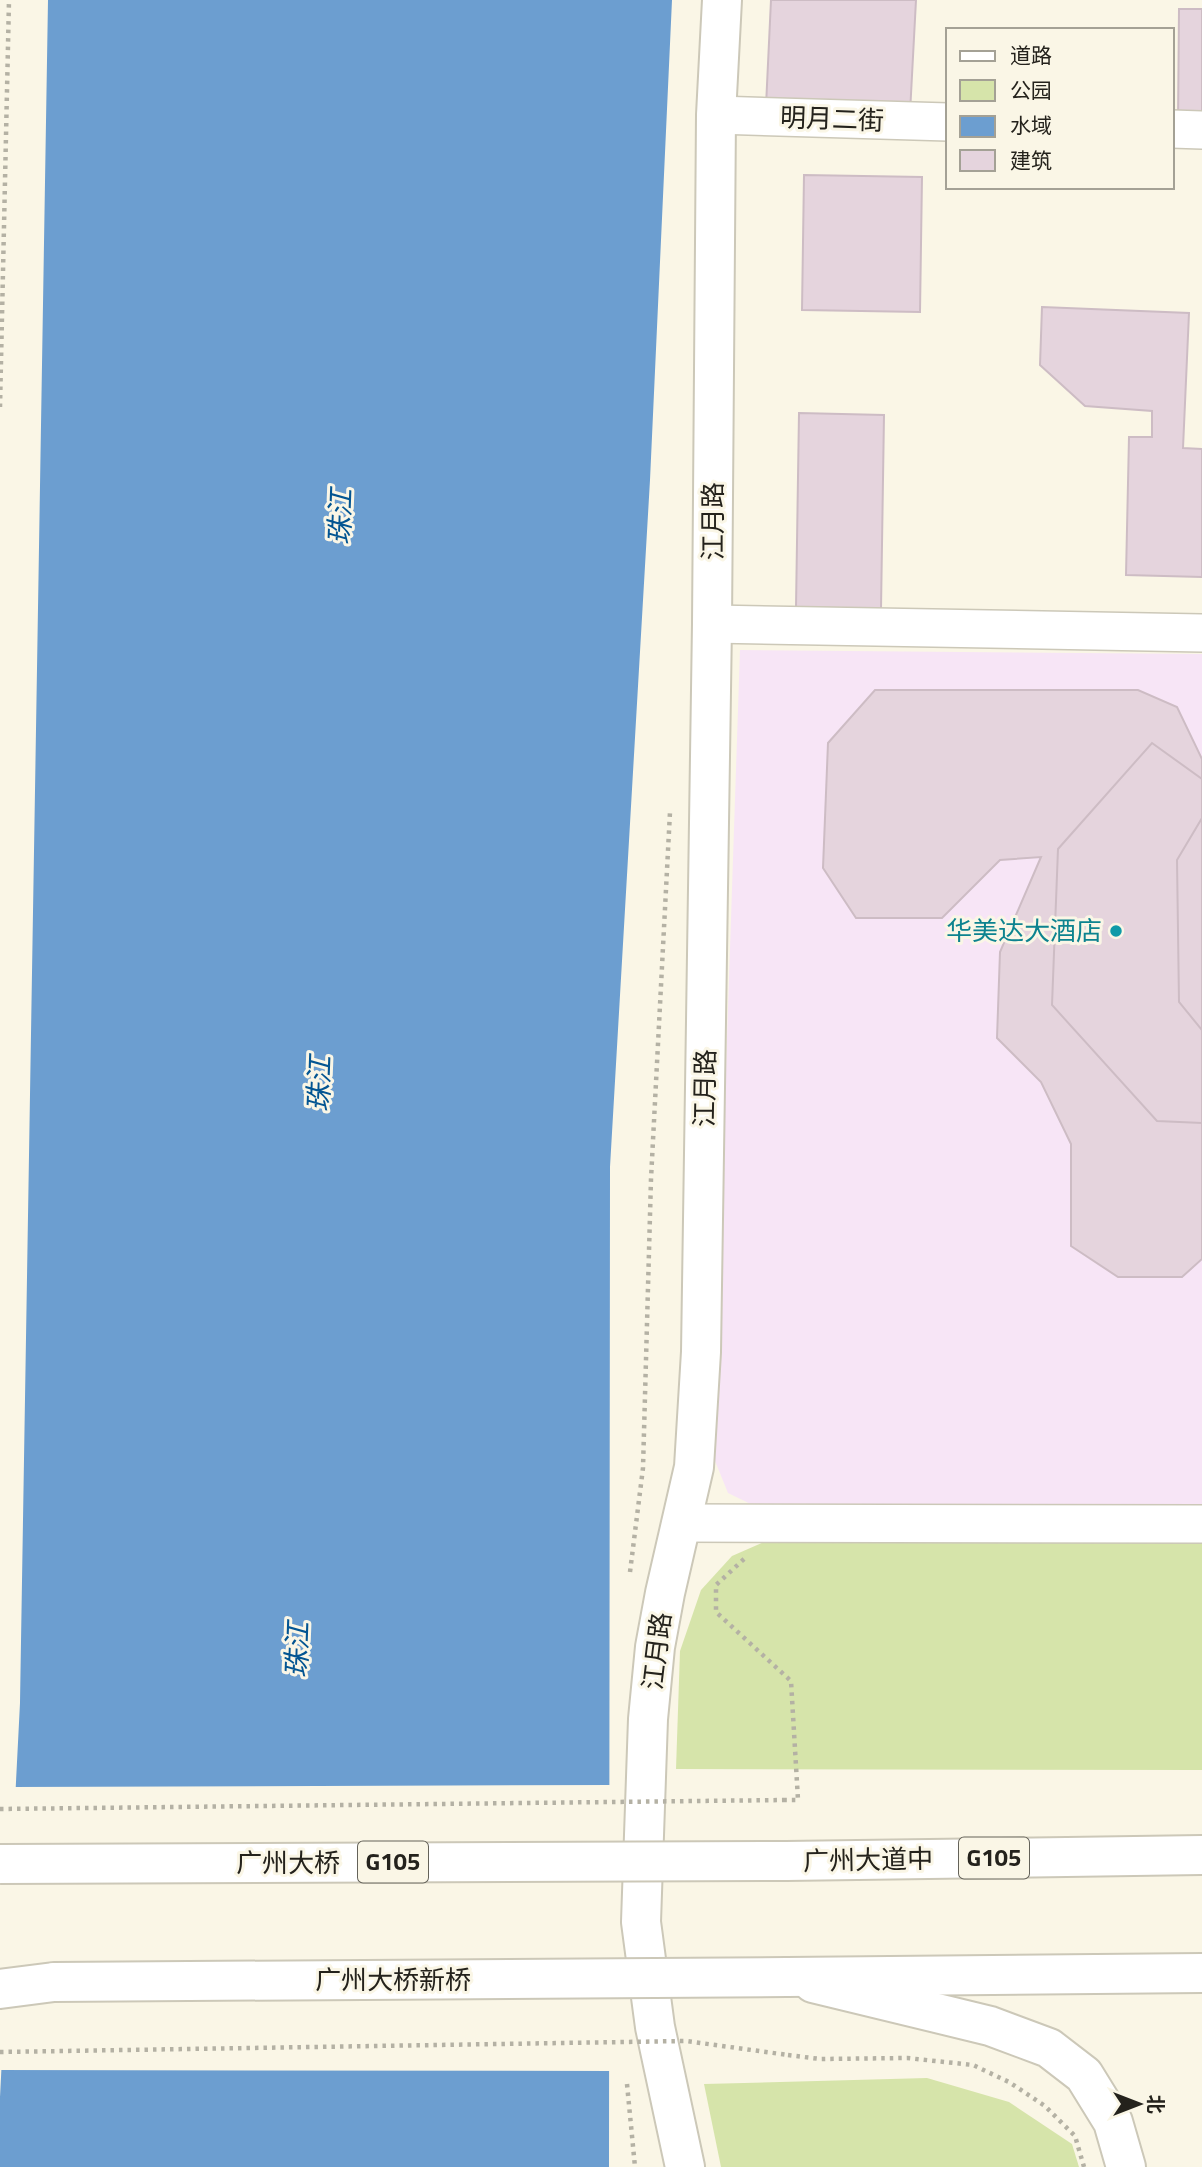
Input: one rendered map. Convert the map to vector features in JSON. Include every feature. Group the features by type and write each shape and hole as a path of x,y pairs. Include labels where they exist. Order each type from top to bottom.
{"main road":[{"name":"江月路","path":"685,2167 655,2027 641,1922 648,1719 654,1659 665,1593 694,1467 701,1352 712,624 716,115 722,0"},
{"name":"广州大道中","path":"786,1861 1202,1855"},
{"name":"广州大桥","path":"0,1864 786,1861"},
{"path":"787,1977 1202,1973"},
{"path":"787,1977 989,2026 1049,2048 1084,2075 1113,2122 1126,2167"},
{"name":"广州大桥新桥","path":"0,1983 787,1977"},
{"path":"0,1989 54,1982"}],"street":[{"name":"明月二街","path":"716,115 946,122"},
{"path":"1174,129 1202,130"},
{"path":"712,624 1202,632"},
{"path":"681,1523 1202,1524"},
{"path":"1157,1856 1202,1836"}],"path":[{"path":"0,407 9,0"},
{"path":"628,1583 643,1468 651,1179 670,807"},
{"path":"0,1808 798,1800 791,1681 716,1612 716,1585 746,1557 747,1549"},
{"path":"618,1791 618,1805"},
{"path":"622,2039 624,2052"},
{"path":"0,2052 686,2041 820,2059 907,2058 973,2065 1009,2082 1045,2106 1075,2136 1084,2167"},
{"path":"626,2077 635,2167"}],"shaded area":[{"path":"740,650 1202,654 1202,1508 763,1510 728,1493 713,1456"}],"green space":[{"path":"1202,1531 1202,1770 676,1769 680,1651 701,1590 732,1556 780,1535"},
{"path":"927,2078 1009,2102 1072,2144 1079,2167 721,2167 704,2084"}],"water":[{"name":"珠江","path":"48,0 672,0 650,480 610,1167 609,2167 0,2167 0,2097 20,1703"}],"pier":[{"path":"613,1785 612,2071 0,2070 12,1787"}],"building":[{"path":"771,0 916,0 910,113 766,106"},
{"path":"1179,9 1202,9 1202,124 1178,124"},
{"path":"804,175 922,177 920,312 802,310"},
{"path":"1042,307 1189,313 1183,448 1202,449 1202,577 1126,575 1129,437 1152,437 1152,411 1085,406 1040,365"},
{"path":"799,413 884,415 881,609 796,607"},
{"path":"875,690 1138,690 1177,707 1202,759 1202,1259 1182,1277 1118,1277 1071,1246 1071,1144 1041,1082 997,1038 1000,952 1041,857 1000,860 942,918 856,918 823,868 828,743"},
{"name":"华美达大酒店","path":"1152,743 1202,779 1202,818 1177,860 1179,1002 1202,1030 1202,1123 1157,1121 1052,1005 1058,849"}],"place":[{"name":"华美达大酒店","path":"1116,931"}]}
